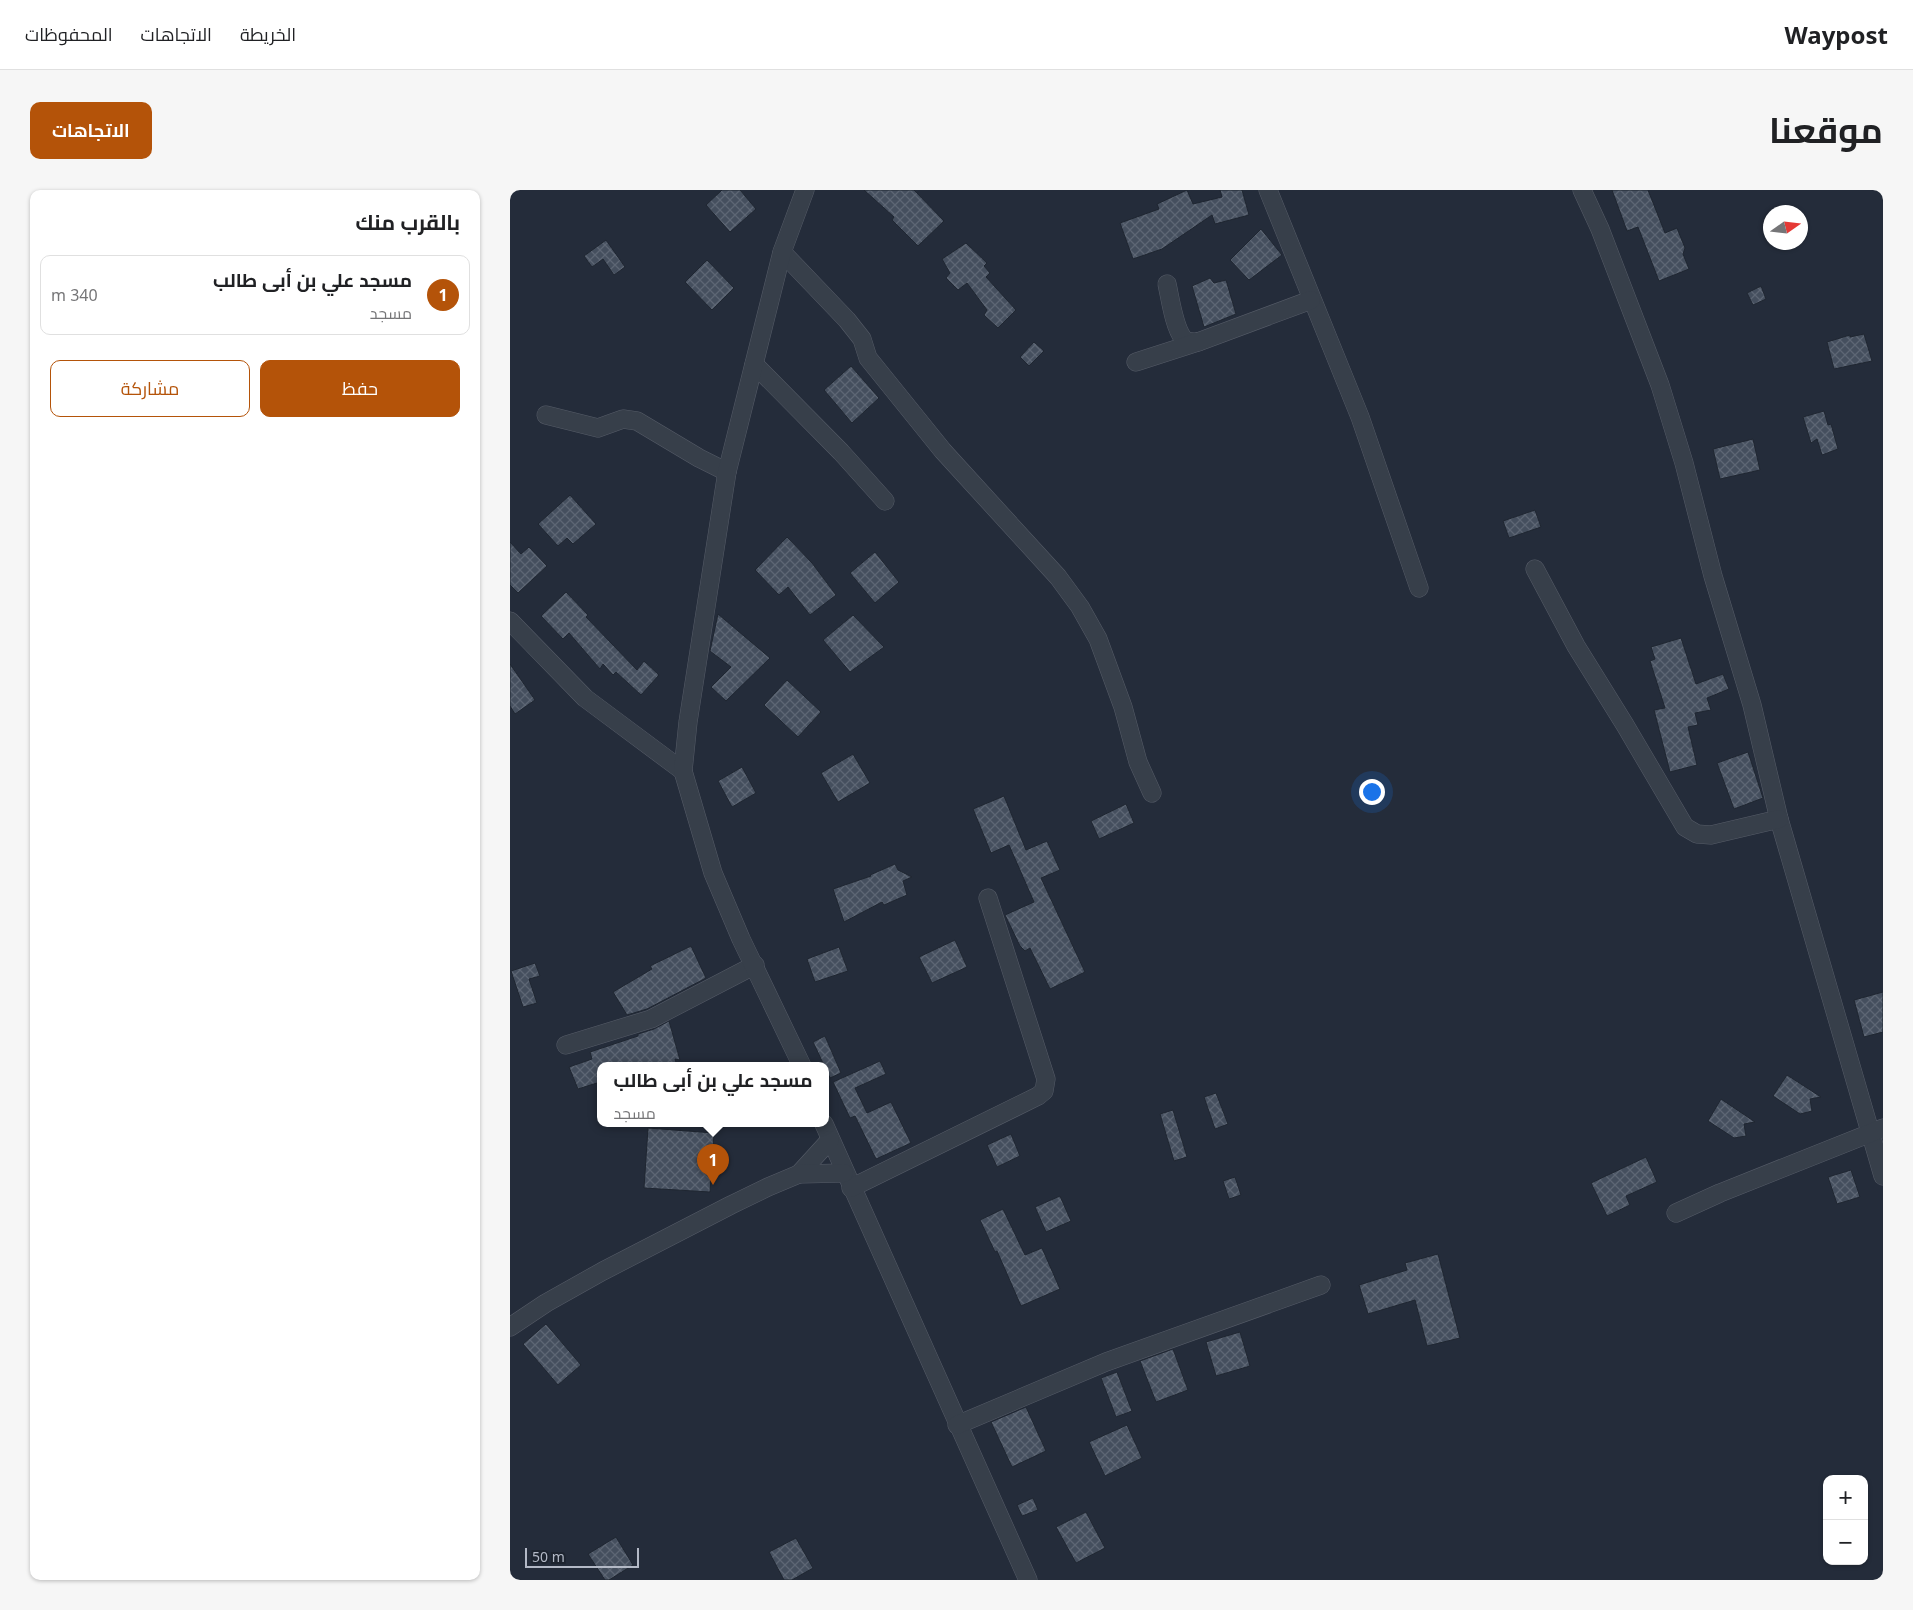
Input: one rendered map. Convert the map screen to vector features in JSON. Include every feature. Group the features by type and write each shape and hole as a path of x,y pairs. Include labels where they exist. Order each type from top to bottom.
{"street":[{"path":"800,1062 741,939 713,873 682,770 727,472 782,252 805,190"},
{"path":"1268,190 1363,426 1419,588"},
{"path":"1582,190 1625,292 1666,402 1713,576 1752,705 1779,819 1877,1130 1883,1176"},
{"path":"782,252 847,320 862,339 868,358 943,451 1058,577 1080,607 1098,639 1123,707 1138,762 1152,792"},
{"path":"1167,284 1178,328 1183,338 1188,341 1198,342"},
{"path":"1136,362 1198,342 1311,300"},
{"path":"754,364 847,458 885,501"},
{"path":"546,415 598,428 623,419 633,420 727,472"},
{"path":"1535,569 1576,646 1685,827 1698,834 1711,835 1779,819"},
{"path":"510,621 585,698 682,770"},
{"path":"510,1327 546,1303 603,1271 731,1205 799,1174 848,1180 1038,1096 1044,1091 1046,1079 988,898"},
{"path":"566,1045 650,1019 755,965"},
{"path":"1676,1213 1720,1193 1814,1157 1877,1130"},
{"path":"827,1132 1028,1580"},
{"path":"799,1174 827,1132"},
{"path":"957,1425 1106,1362 1322,1285"}],"building":[{"path":"722,190 740,190 756,209 730,232 706,205"},
{"path":"864,190 914,190 944,221 918,246 892,220 894,217"},
{"path":"1187,190 1193,204 1222,197 1220,190 1242,190 1249,215 1215,224 1212,215 1162,249 1133,259 1120,223 1159,209 1157,204"},
{"path":"1612,190 1648,190 1665,233 1677,228 1685,248 1683,254 1689,269 1659,281 1638,227 1627,231"},
{"path":"1261,229 1282,255 1249,280 1230,260"},
{"path":"606,240 625,267 614,275 603,259 592,267 584,256"},
{"path":"966,243 987,263 984,266 990,273 986,277 1016,310 998,328 984,315 987,310 967,283 958,290 946,278 950,273 942,259"},
{"path":"707,260 734,288 712,310 685,282"},
{"path":"1210,278 1214,283 1226,280 1236,314 1204,327 1192,286"},
{"path":"1761,286 1766,299 1753,305 1747,293"},
{"path":"1864,334 1872,361 1834,369 1827,342 1850,335 1850,337"},
{"path":"1034,342 1044,351 1029,366 1020,357"},
{"path":"851,366 879,398 852,423 824,390"},
{"path":"1824,411 1828,425 1831,424 1838,449 1822,455 1817,439 1811,443 1803,417"},
{"path":"1753,439 1760,470 1720,479 1713,449"},
{"path":"570,495 596,524 573,544 567,538 558,546 538,524"},
{"path":"1535,510 1541,527 1509,538 1503,521"},
{"path":"787,537 812,563 836,595 810,615 788,587 779,595 755,570"},
{"path":"510,542 521,554 529,547 547,566 518,593 510,585"},
{"path":"875,552 899,582 875,603 850,573"},
{"path":"566,592 588,615 586,617 637,670 644,661 659,675 641,695 616,672 613,675 603,664 600,669 569,633 563,639 541,616"},
{"path":"718,614 770,658 726,701 711,687 731,667 710,651"},
{"path":"853,615 884,647 850,672 823,640"},
{"path":"1681,638 1696,684 1723,674 1729,689 1707,698 1711,710 1695,713 1698,725 1688,727 1697,765 1670,772 1654,710 1665,708 1650,661 1655,659 1651,647"},
{"path":"510,664 535,700 515,714 510,706"},
{"path":"787,680 821,712 798,737 764,705"},
{"path":"1748,752 1763,798 1734,809 1717,763"},
{"path":"853,754 870,783 838,802 821,773"},
{"path":"742,767 756,793 732,807 718,781"},
{"path":"1004,796 1026,850 1047,841 1060,870 1041,878 1085,972 1050,989 1030,948 1025,951 1020,946 1005,915 1034,902 1009,845 991,853 973,809"},
{"path":"1126,804 1134,823 1099,839 1091,821"},
{"path":"895,864 898,870 912,877 903,881 907,895 884,905 882,902 844,922 833,889 871,876"},
{"path":"955,940 967,967 932,983 919,957"},
{"path":"691,946 706,978 647,1009 627,1015 613,992 652,969 650,966"},
{"path":"839,947 848,971 815,982 807,959"},
{"path":"535,963 540,976 529,979 537,1003 523,1007 511,971"},
{"path":"1883,992 1883,1032 1864,1037 1854,1000"},
{"path":"669,1021 680,1060 675,1059 676,1062 597,1062 597,1083 578,1089 569,1067 592,1059 590,1052 654,1029"},
{"path":"825,1036 841,1073 830,1078 829,1062 822,1062 813,1042"},
{"path":"880,1061 886,1074 855,1088 867,1113 891,1102 911,1143 876,1159 855,1116 850,1118 833,1082"},
{"path":"1787,1075 1821,1097 1810,1099 1812,1111 1800,1114 1773,1096"},
{"path":"1216,1093 1228,1124 1215,1129 1204,1097"},
{"path":"1721,1099 1755,1122 1744,1124 1746,1136 1734,1138 1708,1121"},
{"path":"1173,1110 1187,1157 1174,1161 1160,1114"},
{"path":"648,1128 714,1133 710,1192 644,1188"},
{"path":"1011,1134 1020,1156 997,1167 987,1145"},
{"path":"1646,1157 1657,1182 1626,1196 1630,1205 1607,1216 1591,1183"},
{"path":"1851,1170 1860,1197 1837,1204 1828,1177"},
{"path":"1235,1177 1241,1195 1229,1199 1223,1181"},
{"path":"1060,1196 1071,1221 1046,1232 1035,1207"},
{"path":"1003,1209 1025,1255 1042,1248 1060,1289 1021,1306 997,1251 995,1252 980,1220"},
{"path":"1438,1254 1460,1338 1427,1346 1415,1300 1368,1314 1359,1285 1407,1270 1405,1263"},
{"path":"546,1324 581,1365 558,1385 523,1344"},
{"path":"1240,1332 1250,1366 1216,1376 1206,1342"},
{"path":"1173,1349 1188,1390 1156,1402 1140,1361"},
{"path":"1117,1372 1132,1411 1116,1417 1101,1378"},
{"path":"1026,1407 1046,1451 1012,1467 991,1422"},
{"path":"1127,1425 1142,1458 1105,1476 1089,1442"},
{"path":"1033,1498 1038,1510 1022,1516 1017,1505"},
{"path":"1086,1512 1105,1548 1076,1563 1056,1527"},
{"path":"616,1537 633,1565 609,1580 605,1580 588,1554"},
{"path":"796,1538 813,1568 792,1580 784,1580 769,1552"}],"place":[{"name":"مسجد علي بن أبى طالب","path":"713,1185"}]}
